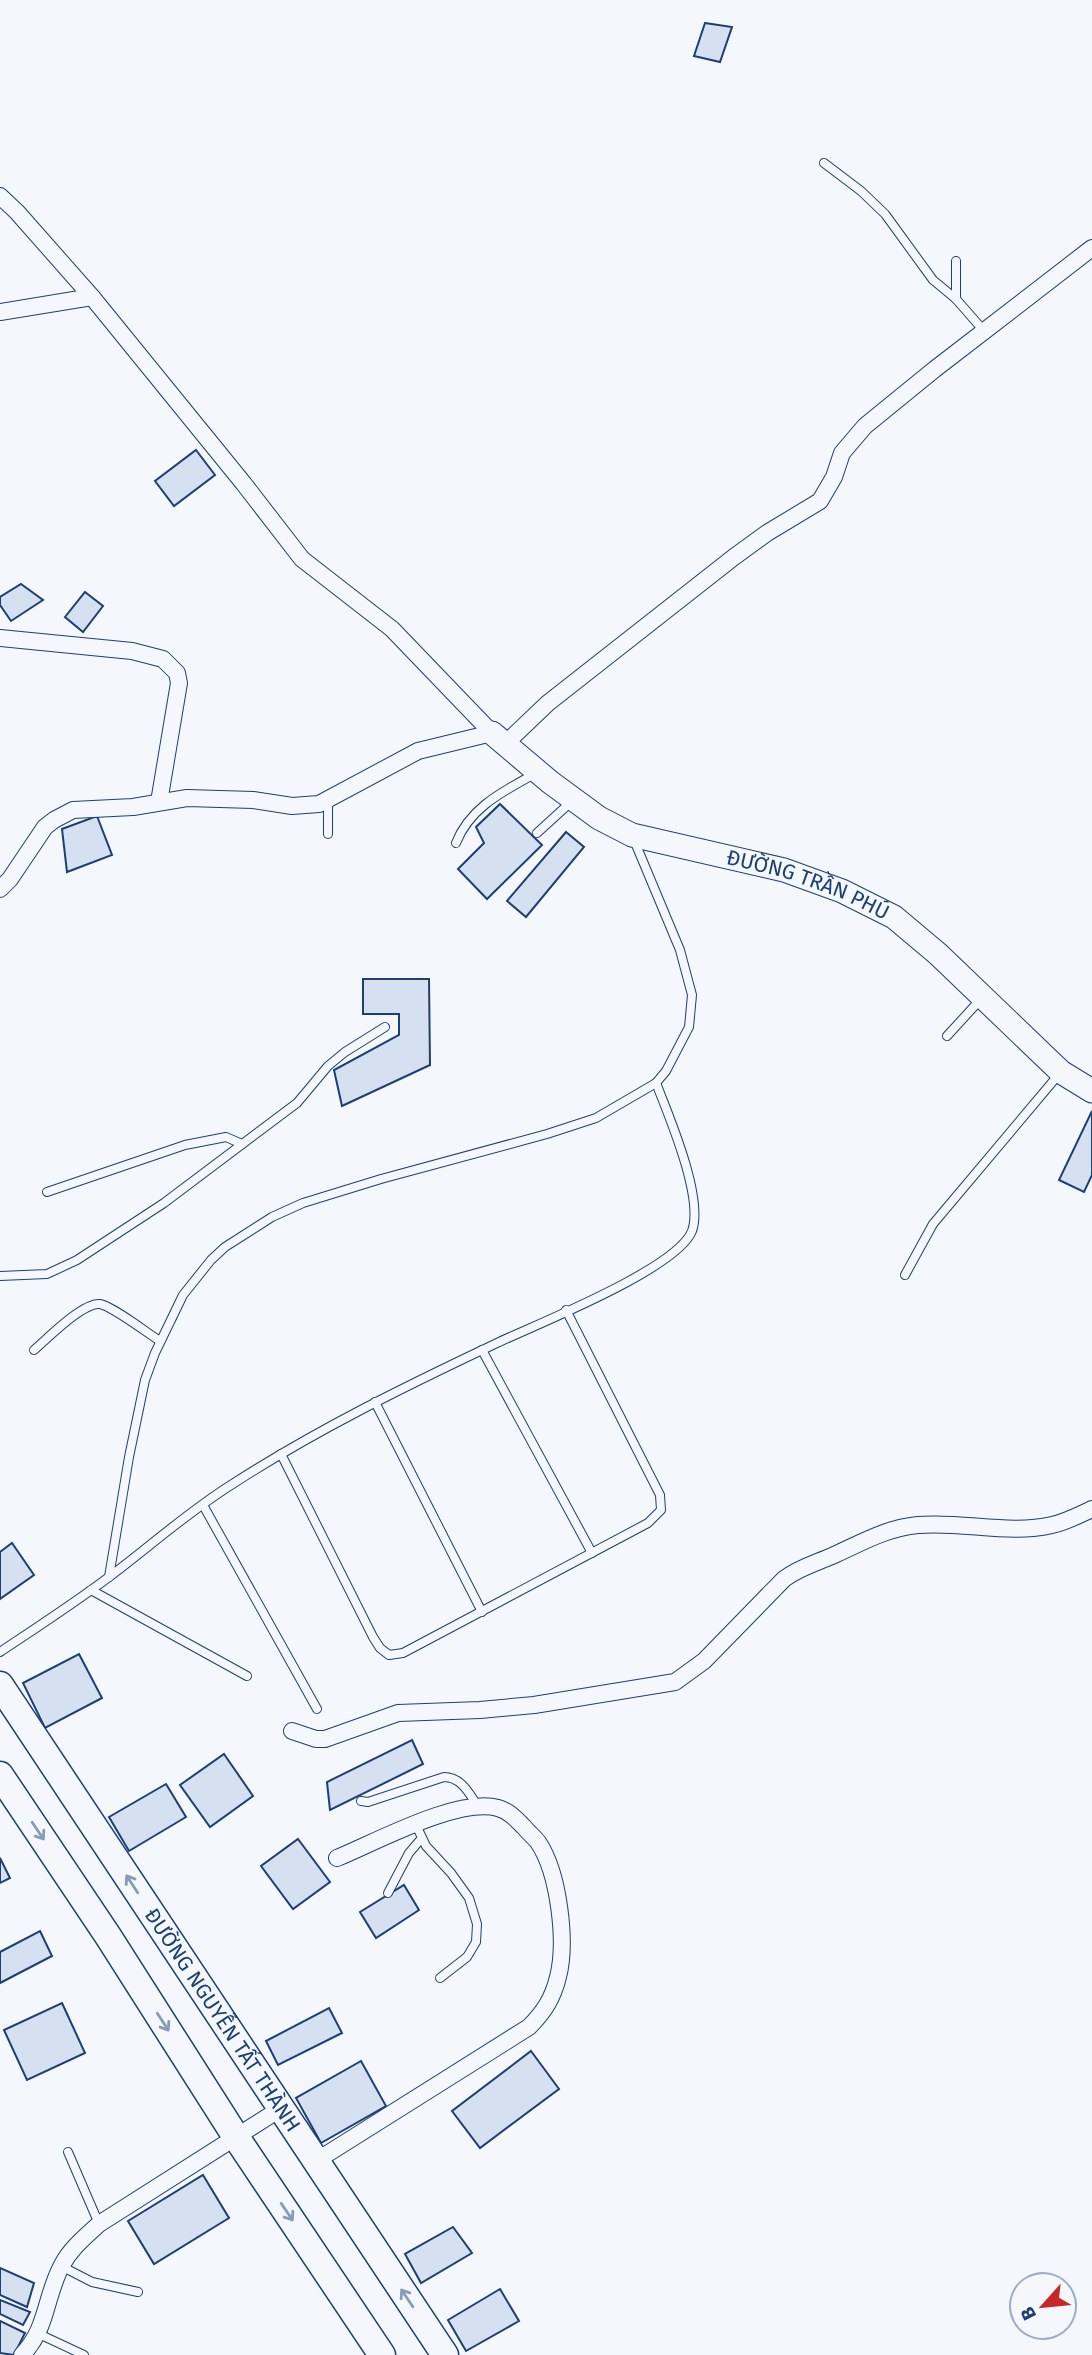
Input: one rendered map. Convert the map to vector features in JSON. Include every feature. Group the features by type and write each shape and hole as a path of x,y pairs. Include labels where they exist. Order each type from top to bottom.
{"main road":[{"name":"ĐƯỜNG NGUYỄN TẤT THÀNH","path":"0,1685 445,2355"},
{"path":"0,1775 382,2355"}],"street":[{"path":"0,196 18,212 92,298 302,559 392,629 498,739"},
{"path":"0,889 10,879 38,835 64,813 89,807 133,807 187,798 310,805 328,800 418,751 498,739 768,533 820,501 834,477 842,453 865,426 1092,248"},
{"path":"0,312 92,298"},
{"path":"0,638 132,651 163,659 171,665 177,673 179,683 159,802"},
{"name":"ĐƯỜNG TRẦN PHÚ","path":"498,739 599,818 632,835 784,870 871,904 894,917 938,954 1061,1072 1092,1091"},
{"path":"292,1731 316,1739 326,1739 398,1713 534,1705 675,1682 704,1661 784,1578 878,1534 919,1525 965,1524 1021,1529 1051,1526 1092,1509"},
{"path":"316,2161 529,2027 552,1999 559,1975 562,1941 559,1908 550,1867 539,1843 513,1815 500,1808 477,1805 419,1832 337,1858"},
{"path":"22,2355 39,2334 61,2266 79,2241 99,2224 281,2109"}],"lane":[{"path":"824,163 861,191 885,214 933,280 957,299 984,331"},
{"path":"956,261 957,299"},
{"path":"456,843 461,830 483,805 537,771"},
{"path":"537,833 574,799"},
{"path":"328,800 328,834"},
{"path":"109,1577 145,1380 160,1341 183,1295 195,1278 225,1247 272,1217 303,1203 574,1126 614,1109 656,1083 666,1071 689,1027 692,995 680,950 632,835"},
{"path":"947,1037 983,997"},
{"path":"0,1276 34,1276 60,1269 164,1203 297,1103 328,1066 345,1052 386,1027"},
{"path":"905,1275 939,1215 1061,1072"},
{"path":"0,1652 109,1577 228,1487 308,1437 375,1402 633,1279 675,1251 692,1230 694,1217 691,1188 676,1135 656,1083"},
{"path":"47,1192 185,1145 226,1137 242,1144"},
{"path":"34,1350 82,1309 97,1303 107,1306 160,1341"},
{"path":"281,1454 373,1637 389,1655 403,1653 648,1523 661,1510 660,1495 566,1310"},
{"path":"482,1350 592,1553"},
{"path":"375,1402 482,1612"},
{"path":"203,1505 317,1709"},
{"path":"91,1590 247,1676"},
{"path":"361,1801 368,1802 444,1777 452,1777 464,1786 477,1805"},
{"path":"388,1893 419,1832"},
{"path":"419,1832 426,1846 461,1885 469,1898 477,1923 476,1942 467,1957 440,1978"},
{"path":"68,2152 99,2224"},
{"path":"61,2266 92,2282 138,2292"},
{"path":"39,2334 84,2355"}],"building":[{"path":"705,23 732,27 720,62 694,56"},
{"path":"196,450 215,475 174,506 155,481"},
{"path":"21,584 43,600 11,621 0,605 0,597"},
{"path":"85,592 103,606 83,632 65,617"},
{"path":"500,804 542,845 487,899 458,869 484,843 476,827"},
{"path":"97,816 112,855 67,872 62,829"},
{"path":"566,832 584,847 526,917 507,901"},
{"path":"363,979 429,979 430,1065 342,1106 334,1070 399,1035 399,1014 363,1014"},
{"path":"1092,1111 1092,1175 1084,1192 1059,1180"},
{"path":"12,1543 34,1575 0,1599 0,1552"},
{"path":"79,1654 102,1698 45,1728 23,1683"},
{"path":"412,1740 423,1764 330,1810 327,1782"},
{"path":"224,1754 253,1796 210,1827 180,1785"},
{"path":"166,1784 186,1817 129,1851 109,1817"},
{"path":"298,1839 330,1882 293,1909 261,1866"},
{"path":"0,1858 10,1878 0,1883"},
{"path":"404,1885 419,1910 376,1938 360,1912"},
{"path":"40,1931 52,1956 0,1983 0,1952"},
{"path":"62,2003 85,2053 27,2080 4,2030"},
{"path":"329,2008 342,2033 278,2065 266,2041"},
{"path":"531,2051 559,2089 480,2148 452,2111"},
{"path":"361,2061 386,2106 321,2143 296,2098"},
{"path":"203,2175 229,2218 154,2264 128,2221"},
{"path":"453,2227 472,2253 421,2283 405,2254"},
{"path":"0,2268 34,2283 27,2307 0,2295"},
{"path":"500,2289 519,2321 466,2351 448,2320"},
{"path":"0,2300 30,2312 23,2325 0,2314"},
{"path":"0,2321 25,2333 14,2355 0,2353"}]}
